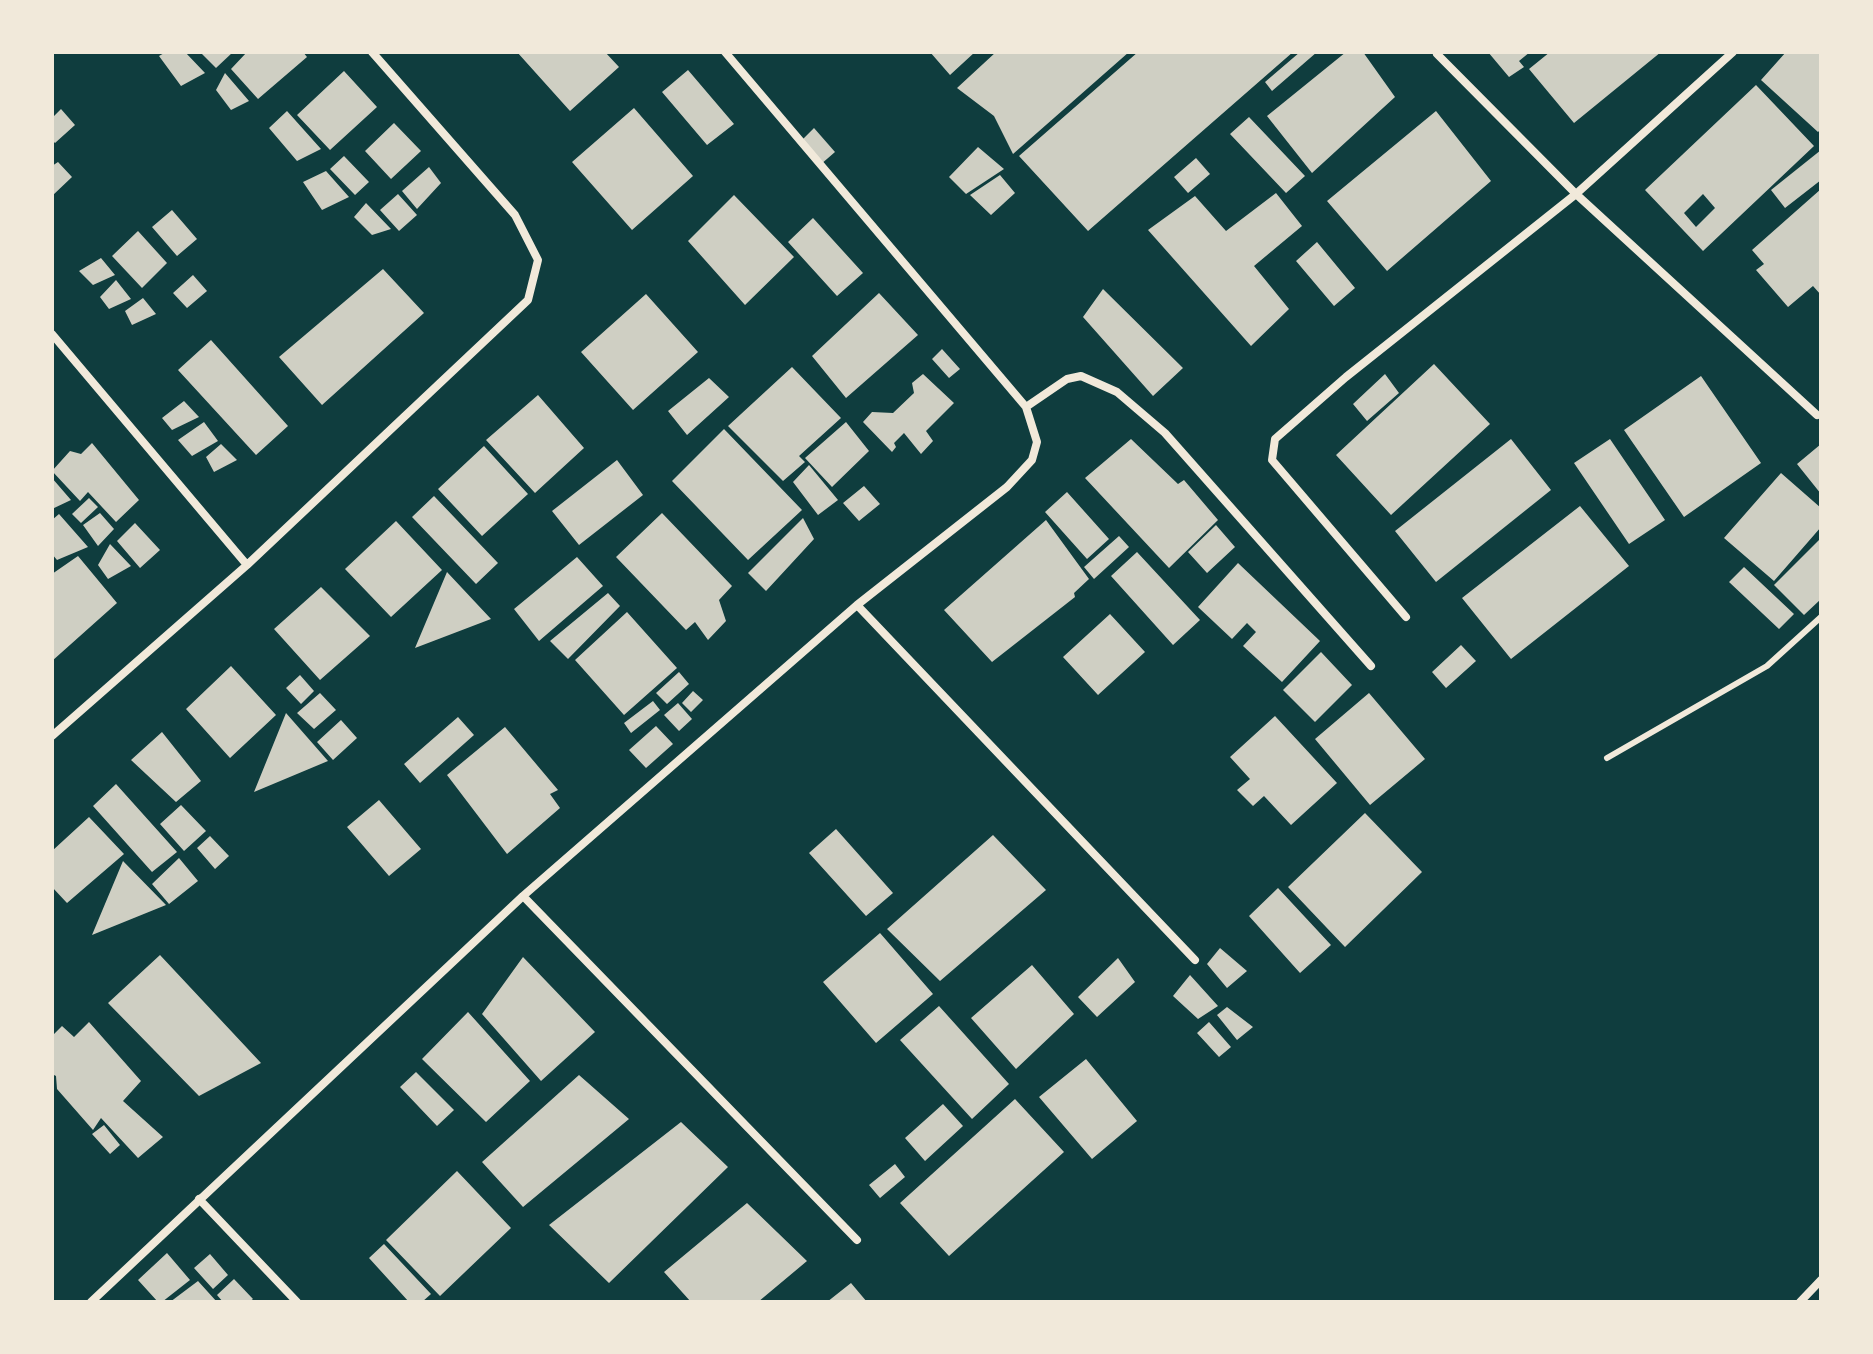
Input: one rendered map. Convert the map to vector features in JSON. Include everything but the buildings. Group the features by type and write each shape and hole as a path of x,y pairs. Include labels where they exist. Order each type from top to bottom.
{"street":[{"path":"52,736 247,565 528,300 538,260 515,215 372,52"},
{"path":"91,1302 523,896 857,605 1007,487 1032,460 1037,442 1026,407 725,52"},
{"path":"1406,617 1272,460 1275,439 1346,377 1576,194 1733,52"},
{"path":"1437,54 1576,194 1817,415"},
{"path":"52,334 247,565"},
{"path":"1026,407 1067,379 1081,376 1117,392 1165,433 1371,666"},
{"path":"857,605 1195,960"},
{"path":"523,896 857,1240"},
{"path":"199,1199 297,1302"},
{"path":"1800,1302 1821,1280"}],"lane":[{"path":"1607,758 1767,666 1821,617"}]}
